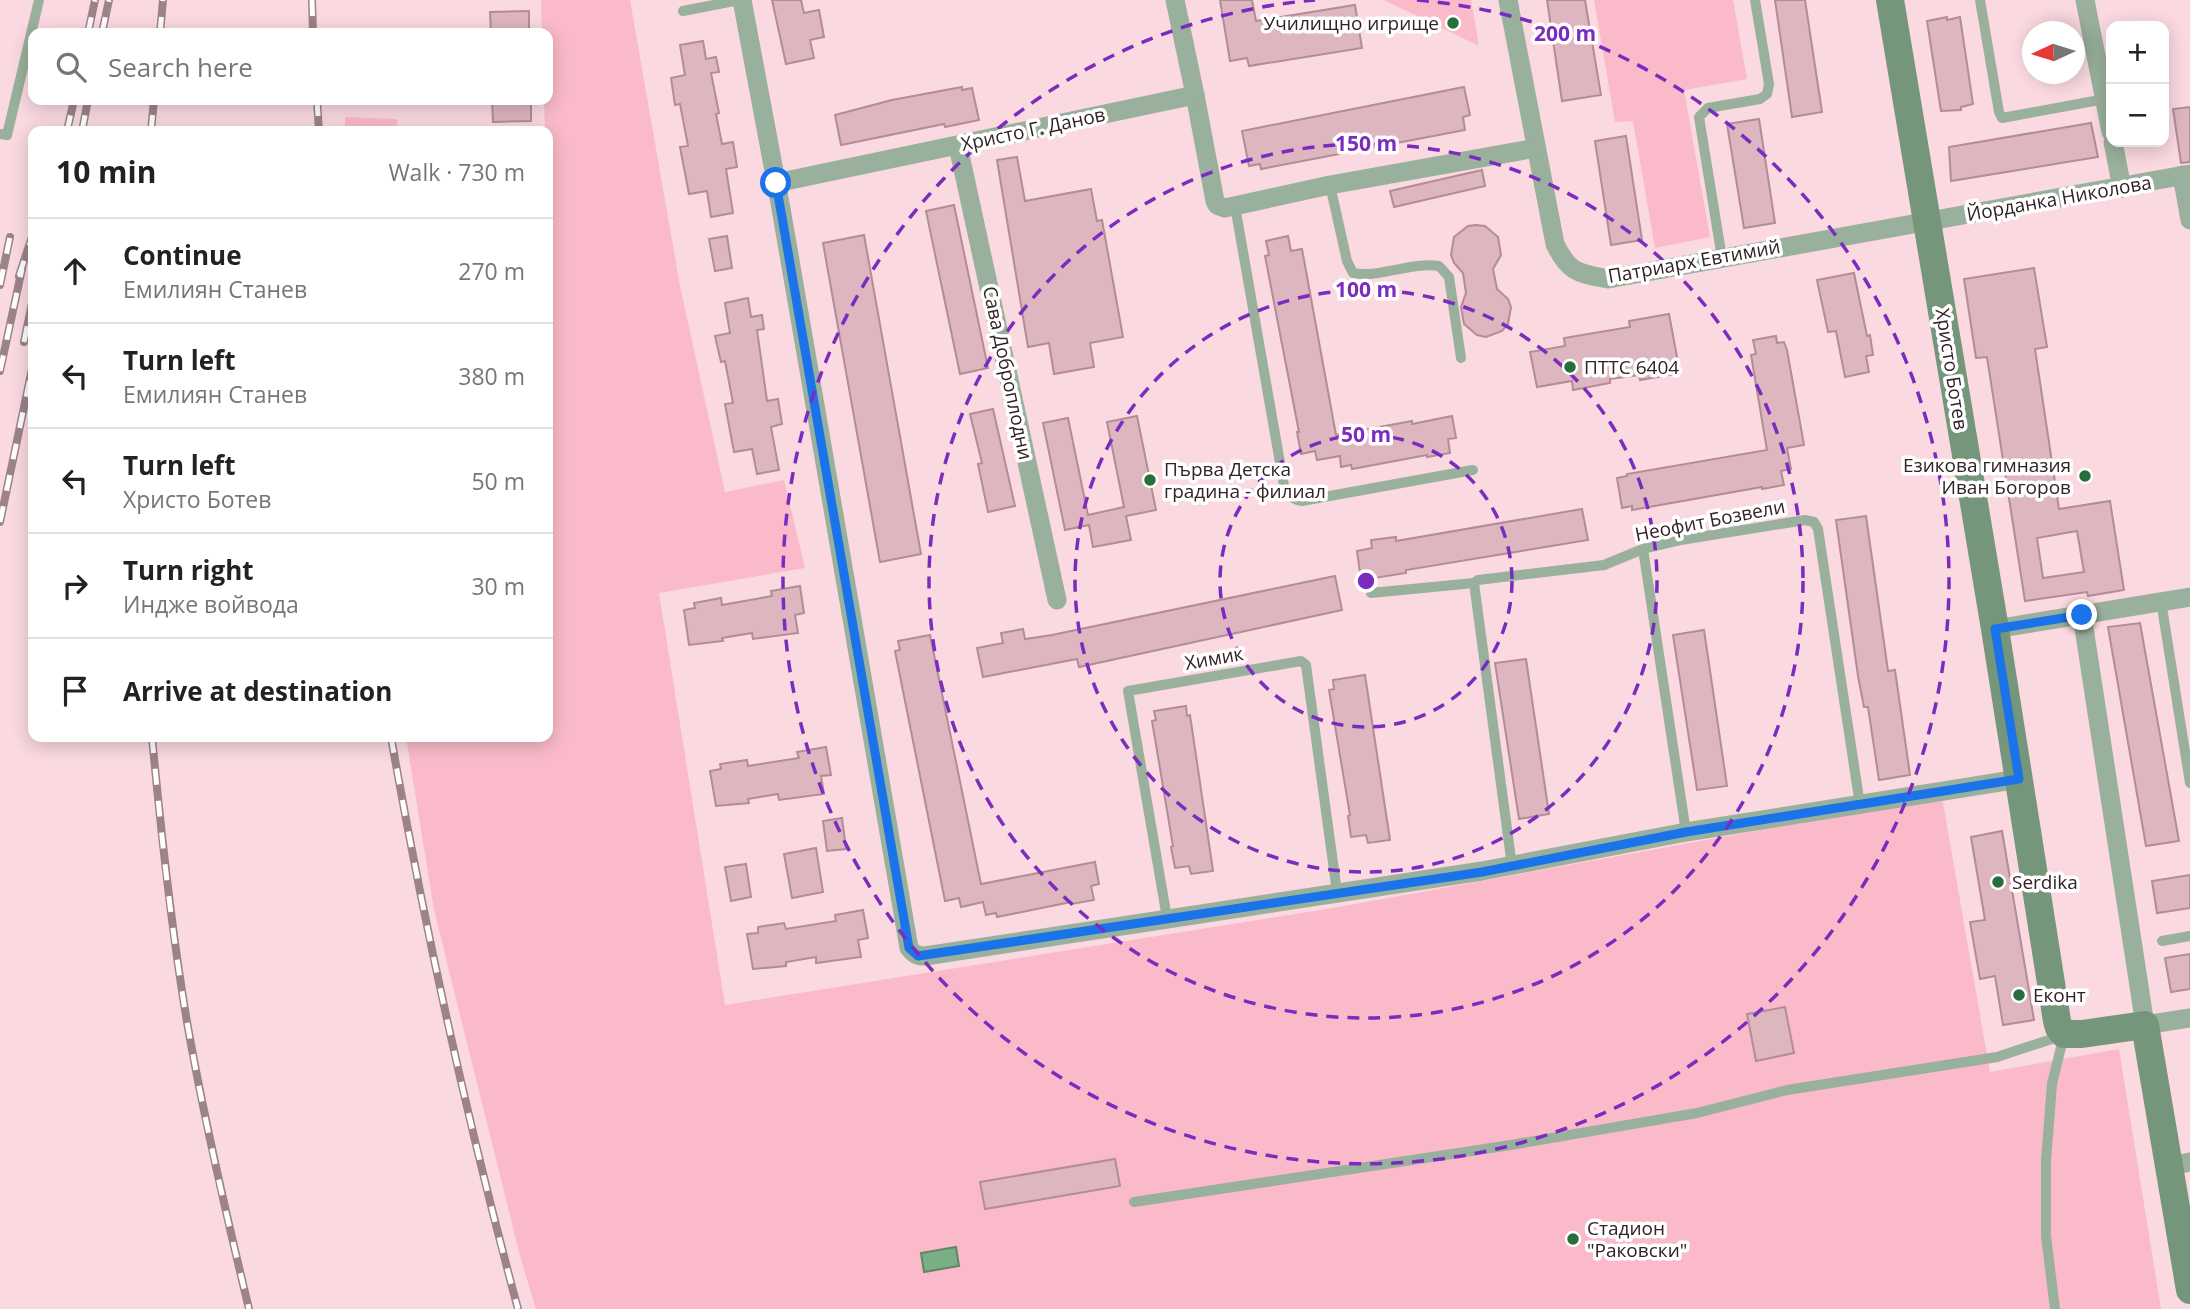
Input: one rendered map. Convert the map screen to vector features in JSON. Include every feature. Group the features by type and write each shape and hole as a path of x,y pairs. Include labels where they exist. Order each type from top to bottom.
{"street":[{"path":"741,0 776,183 909,948 918,956 1512,866 1686,832 2019,779"},
{"path":"1175,0 1215,201 1220,207 1536,148"},
{"name":"Патриарх Евтимий","path":"1508,0 1555,244 1563,260 1574,272 1608,279 1928,221"},
{"name":"Христо Ботев","path":"1890,0 2057,1021 2064,1034"},
{"path":"2085,0 2106,104"},
{"name":"Христо Г. Данов","path":"776,183 1195,95"},
{"name":"Сава Доброплодни","path":"958,146 1057,600"},
{"path":"2114,147 2122,188"},
{"path":"2186,175 2190,220"},
{"name":"Йорданка Николова","path":"1928,221 2186,175"},
{"path":"1995,629 2190,597"},
{"path":"2082,615 2145,1025 2180,1164 2190,1290"},
{"path":"2064,1034 2081,1034 2190,1018"}],"lane":[{"path":"32,28 39,0"},
{"path":"683,11 741,0"},
{"path":"1721,258 1699,117 1709,108 1760,99 1767,94 1769,84 1755,0"},
{"path":"1980,0 2001,118 2105,99"},
{"path":"0,134 7,135 28,46"},
{"path":"1330,185 1347,261 1353,273 1363,275 1423,264 1439,265 1449,277 1461,358"},
{"path":"1235,206 1285,491 1295,500 1302,501 1473,470"},
{"name":"Неофит Бозвели","path":"1371,593 1474,583 1478,580 1604,565 1643,550 1681,540 1805,520 1814,522 1818,529 1860,805"},
{"path":"1643,550 1686,832"},
{"path":"1474,583 1512,866"},
{"path":"2161,601 2190,783"},
{"name":"Химик","path":"1167,918 1128,691 1301,661 1306,665 1336,892"},
{"path":"2162,941 2190,936"},
{"path":"1134,1202 1511,1145 1697,1113 1787,1090 1997,1057 2064,1034"},
{"path":"2055,1309 2046,1236 2046,1160 2052,1084 2064,1034"}],"shaded area":[{"path":"541,0 630,0 680,286 725,492 784,480 805,568 659,593 725,1005 1339,907 1942,797 1990,1072 2119,1049 2161,1309 536,1309 520,1256 434,910 407,742 553,742 553,126 545,126 544,105 553,105 553,28 542,28"},
{"name":"Училищно игрище","path":"1384,0 1471,0 1479,46"},
{"path":"1594,0 1733,0 1747,79 1684,90 1710,237 1655,248 1633,121 1615,122"},
{"path":"345,117 397,119 398,126 345,126"},
{"path":"956,1247 959,1266 924,1272 921,1253"}],"building":[{"path":"772,0 801,0 804,13 819,10 824,37 810,40 814,58 786,64"},
{"path":"1220,0 1252,0 1256,21 1355,5 1362,48 1249,66 1247,58 1230,61"},
{"path":"1547,0 1585,0 1601,95 1562,101"},
{"path":"1775,0 1805,0 1822,112 1792,117"},
{"path":"529,11 529,28 491,28 490,12"},
{"path":"1947,17 1947,20 1960,17 1973,104 1961,107 1961,110 1941,111 1927,21"},
{"path":"703,41 706,59 716,57 719,72 711,73 722,144 733,142 737,167 726,169 733,213 711,217 707,191 689,194 680,147 688,146 680,104 675,105 671,78 685,75 680,45"},
{"path":"962,87 962,90 972,88 979,120 945,127 944,124 841,145 835,115 892,100"},
{"path":"1464,87 1470,115 1463,117 1465,130 1261,169 1260,164 1249,166 1242,131"},
{"path":"492,105 531,105 531,121 493,122"},
{"path":"2190,107 2190,162 2181,163 2173,109"},
{"path":"1759,119 1775,223 1744,228 1727,124"},
{"path":"2091,123 2098,157 1951,181 1949,147"},
{"path":"1626,136 1642,240 1611,245 1595,141"},
{"path":"1017,157 1025,201 1091,189 1097,221 1102,220 1123,337 1090,343 1094,367 1054,374 1049,343 1028,347 997,160"},
{"path":"1482,170 1485,186 1394,207 1390,191"},
{"path":"954,205 988,368 960,374 926,211"},
{"path":"1468,226 1485,226 1498,237 1501,255 1493,269 1497,289 1508,299 1511,307 1508,324 1502,331 1486,337 1477,335 1464,324 1461,307 1466,293 1463,273 1451,255 1454,237"},
{"path":"864,235 921,554 880,562 823,243"},
{"path":"727,236 732,268 715,271 709,239"},
{"path":"1288,236 1291,251 1302,249 1336,435 1452,416 1456,438 1448,439 1450,453 1352,469 1351,465 1341,467 1340,456 1317,460 1315,451 1301,454 1265,256 1269,255 1266,241"},
{"path":"2034,268 2047,347 2035,349 2059,509 2110,501 2124,590 2025,601 1987,357 1976,358 1964,279","holes":["2077,531 2084,572 2043,578 2037,538"]},
{"path":"1854,273 1873,355 1866,356 1869,372 1845,377 1836,331 1828,332 1817,280"},
{"path":"748,298 751,317 762,315 764,329 757,330 767,401 778,399 782,424 771,427 779,470 757,474 752,449 734,452 725,404 733,403 725,361 721,362 715,336 730,333 725,303"},
{"path":"1669,314 1680,373 1640,380 1639,375 1610,379 1610,383 1573,390 1572,381 1537,387 1530,352 1565,346 1564,338 1630,327 1629,321"},
{"path":"1776,336 1777,343 1784,342 1787,350 1804,445 1787,448 1791,469 1781,471 1784,485 1632,510 1632,506 1622,508 1617,478 1627,474 1767,450 1751,355 1756,354 1753,340"},
{"path":"993,409 1015,506 988,512 978,464 982,463 970,414"},
{"path":"1137,416 1156,510 1126,516 1131,540 1093,547 1089,525 1065,530 1043,423 1068,418 1088,515 1124,507 1107,422"},
{"path":"1582,509 1588,540 1361,580 1357,551 1372,548 1371,540 1396,537 1396,541"},
{"path":"1866,516 1888,671 1895,670 1910,775 1879,780 1868,707 1864,707 1858,676 1836,520"},
{"path":"1335,576 1342,610 1079,667 1077,659 983,677 977,648 1003,643 1001,633 1023,629 1025,639 1052,635"},
{"path":"800,586 804,613 795,615 798,633 753,639 752,633 722,638 723,641 689,645 684,610 695,608 694,603 721,598 722,605 772,596 771,591"},
{"path":"2140,623 2179,841 2146,846 2108,627"},
{"path":"1704,630 1727,786 1697,790 1673,635"},
{"path":"930,635 981,884 1095,862 1099,884 1091,886 1094,900 997,917 996,913 986,915 983,902 961,907 959,898 945,901 895,651 900,650 898,641"},
{"path":"1526,659 1549,814 1519,819 1495,663"},
{"path":"1365,675 1390,840 1368,843 1366,835 1351,837 1350,815 1329,690 1334,689 1333,680"},
{"path":"1186,706 1187,716 1190,715 1213,871 1191,874 1189,866 1175,868 1152,721 1156,720 1154,711"},
{"path":"826,747 831,775 821,776 824,794 779,800 778,794 748,799 749,803 716,806 710,771 721,769 720,764 747,760 748,766 799,758 797,752"},
{"path":"842,818 846,849 827,851 823,821"},
{"path":"2002,831 2034,1020 2003,1025 1995,976 1980,979 1970,922 1985,920 1971,837"},
{"path":"816,848 823,892 792,898 784,854"},
{"path":"746,864 751,897 731,901 725,867"},
{"path":"2190,875 2190,908 2157,913 2152,881"},
{"path":"863,910 868,938 858,940 861,957 816,963 816,957 786,962 786,966 753,969 747,934 758,933 758,927 784,923 786,929 836,921 835,915"},
{"path":"2190,954 2190,989 2171,992 2165,958"},
{"path":"1785,1007 1794,1053 1756,1061 1747,1014"},
{"path":"1115,1159 1120,1186 985,1209 980,1182"}],"railway":[{"path":"89,28 95,0"},
{"path":"103,28 109,0"},
{"path":"160,28 163,0"},
{"path":"312,0 313,28"},
{"path":"68,126 73,105"},
{"path":"83,126 87,105"},
{"path":"151,126 154,105"},
{"path":"317,105 319,126"},
{"path":"0,285 10,237"},
{"path":"19,276 28,249"},
{"path":"0,371 22,269"},
{"path":"24,342 28,322"},
{"path":"0,522 28,388"},
{"path":"153,742 167,880 187,1022 249,1309"},
{"path":"392,742 448,1024 518,1309"}],"place":[{"name":"Училищно игрище","path":"1453,23"},
{"name":"ПТТС 6404","path":"1570,367"},
{"name":"Езикова гимназия Иван Богоров","path":"2085,476"},
{"name":"Първа Детска градина - филиал","path":"1150,480"},
{"name":"Serdika","path":"1998,882"},
{"name":"Еконт","path":"2019,995"},
{"name":"Стадион \"Раковски\"","path":"1573,1239"}],"route":[{"path":"776,183 909,948 918,956 1482,872 1686,832 2019,779 1995,629 2082,615"}]}
